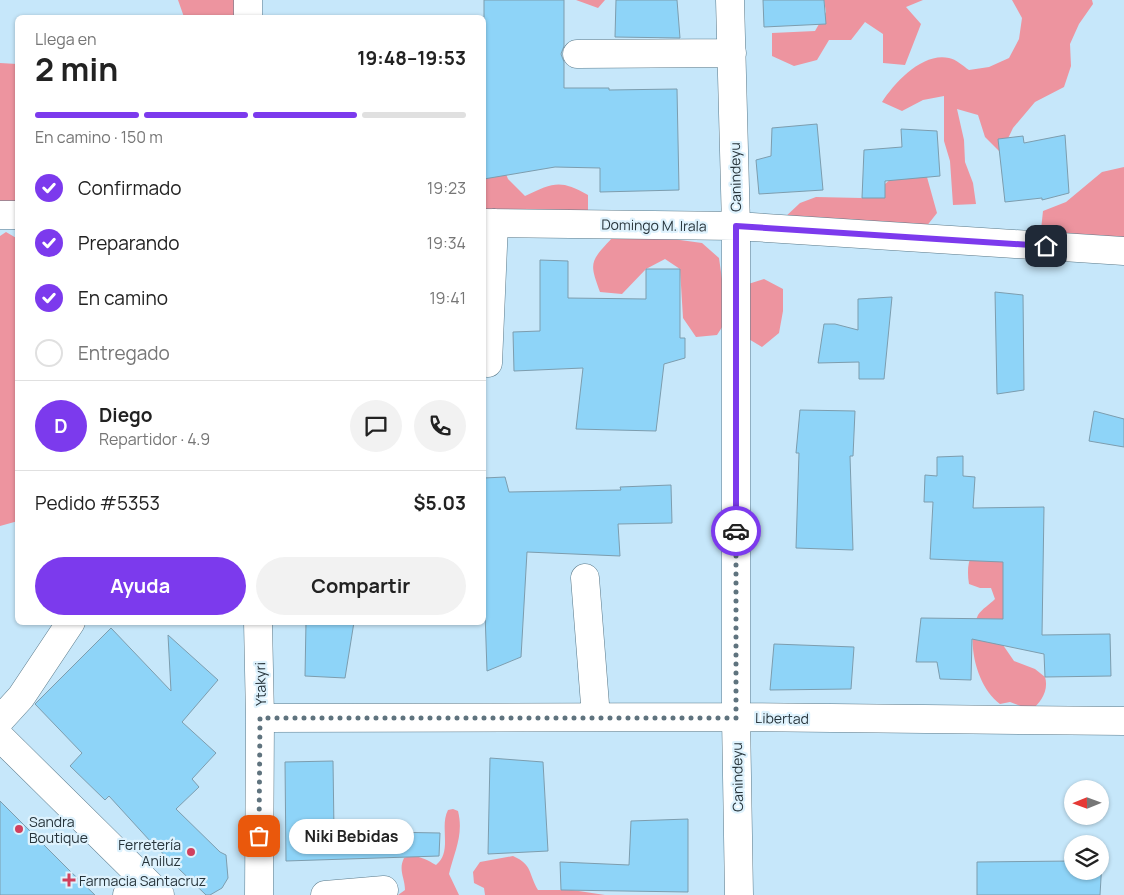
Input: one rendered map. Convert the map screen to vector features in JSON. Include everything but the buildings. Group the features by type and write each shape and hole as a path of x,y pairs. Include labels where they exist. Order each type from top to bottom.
{"street":[{"path":"248,0 248,15"},
{"name":"Canindeyu","path":"730,0 736,226 736,718 739,895"},
{"path":"578,54 732,53"},
{"path":"0,215 15,216"},
{"path":"488,363 489,223"},
{"name":"Domingo M. Irala","path":"489,223 736,226 1124,251"},
{"path":"585,578 596,718"},
{"path":"0,720 21,697 69,625"},
{"name":"Ytakyri","path":"258,625 260,718 259,895"},
{"name":"Libertad","path":"260,718 736,718 1124,721"},
{"path":"0,737 143,889"},
{"path":"325,895 384,890"}],"shaded area":[{"path":"178,0 248,0 256,15 183,15"},
{"path":"576,0 605,0 598,8"},
{"path":"824,0 923,0 906,7 921,24 905,65 883,63 883,34 865,22 851,40 829,40 817,60 794,66 772,56 772,33 815,31 826,12"},
{"path":"1012,0 1092,0 1093,4 1079,24 1070,44 1071,66 1064,87 1035,102 1013,128 1001,153 985,137 978,115 957,109 964,140 965,162 973,183 976,204 953,205 950,161 944,141 944,96 923,100 902,111 882,102 902,78 920,64 929,60 939,57 952,59 969,70 989,67 1009,58 1019,39 1022,18"},
{"path":"0,63 15,64 15,224 0,218"},
{"path":"486,158 500,159 508,179 525,196 543,188 556,185 570,187 588,195 588,220 573,238 486,211"},
{"path":"1124,167 1124,242 1102,235 1059,243 1041,230 1043,211 1066,202 1102,172"},
{"path":"902,169 925,170 937,213 922,232 783,219 800,203 816,197 862,198 884,185"},
{"path":"6,232 15,237 15,522 0,526 0,236"},
{"path":"658,233 680,240 702,243 719,258 722,279 742,286 764,279 783,289 783,311 779,333 762,347 742,335 728,318 717,335 696,337 683,318 680,269 665,259 646,269 622,294 600,292 594,274 594,263 599,252 612,238"},
{"path":"1012,520 1003,645 1014,661 1035,669 1045,677 1046,687 1043,696 1031,710 1010,702 1000,704 992,697 980,676 973,650 974,626 978,615 995,599 991,588 980,588 969,584 969,561 973,552 985,538"},
{"path":"448,810 458,811 460,828 458,843 449,874 459,895 398,895 405,890 402,870 404,858 416,856 436,865 441,859 445,846 446,817"},
{"path":"513,856 527,866 538,890 572,890 605,895 485,895 484,888 474,883 473,872 480,862"}],"way so far":[{"path":"259,836 260,718 736,718 736,531"}],"place":[{"name":"Sandra Boutique","path":"19,829"},
{"name":"Niki Bebidas","path":"259,836"},
{"name":"Ferretería Aniluz","path":"191,852"},
{"name":"Farmacia Santacruz","path":"69,880"}],"route":[{"path":"736,531 736,226 1046,246"}]}
